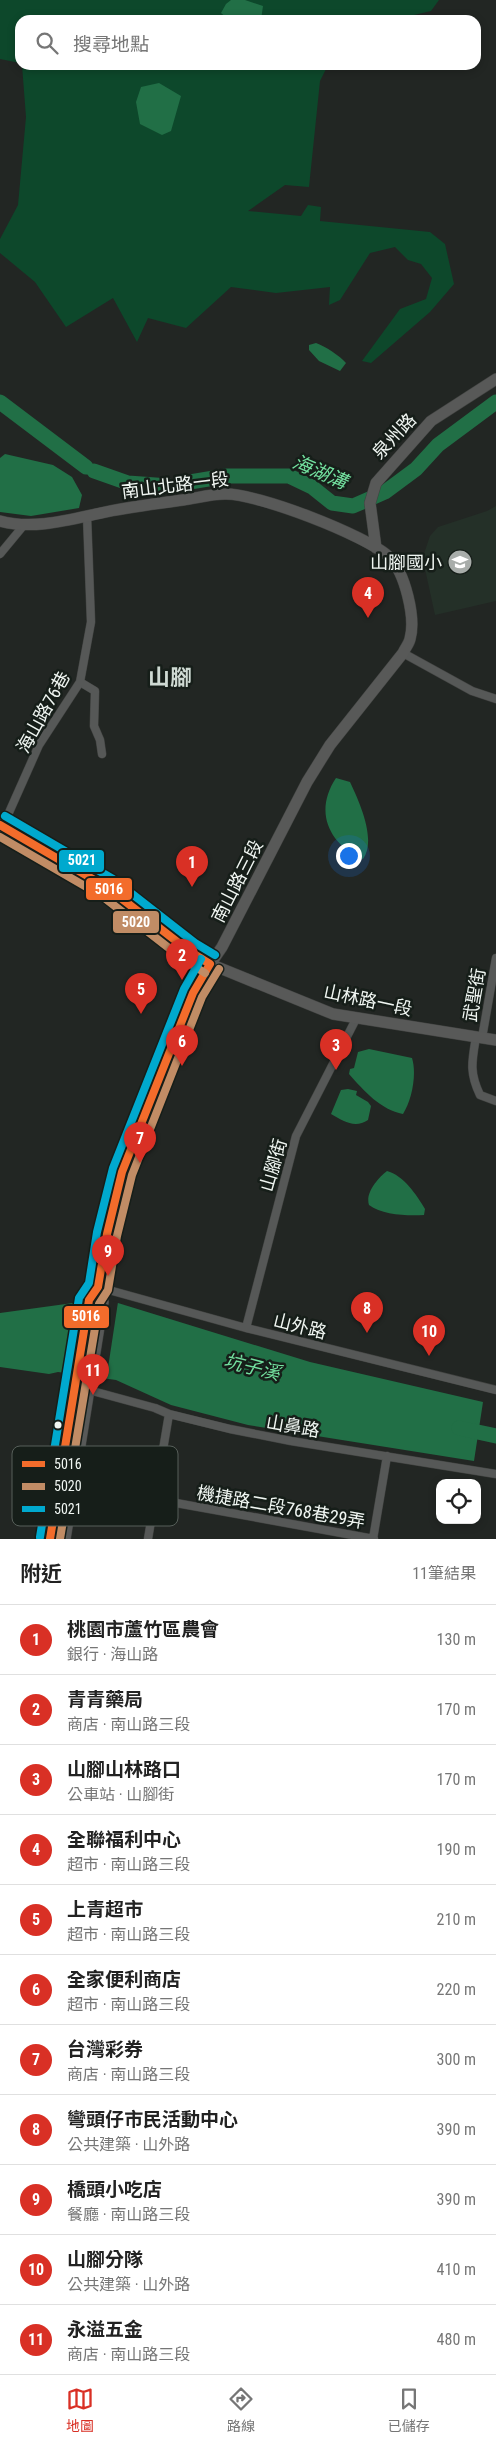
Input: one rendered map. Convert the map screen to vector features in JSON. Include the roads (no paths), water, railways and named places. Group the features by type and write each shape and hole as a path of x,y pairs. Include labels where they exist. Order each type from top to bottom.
{"street":[{"name":"泉州路","path":"376,548 371,499 376,483 427,426 496,379"},
{"name":"南山北路一段","path":"0,521 24,525 208,496 243,494 291,510 376,548"},
{"name":"海山路76巷","path":"1,826 39,745 80,682 90,622 87,516"},
{"path":"0,554 24,525"},
{"name":"南山路三段","path":"65,1446 89,1300 98,1287 107,1234 122,1172 193,993 222,948 307,782 330,745 403,653 410,640 410,604 398,569 389,557 376,548"},
{"path":"403,653 472,691 496,699"},
{"path":"80,682 95,691 94,726 100,740 102,754"},
{"name":"山林路一段","path":"1,826 108,888 189,951 210,964 325,1012 356,1019 496,1040"},
{"name":"武聖街","path":"496,958 472,1062 472,1078 480,1095 496,1101"},
{"name":"山腳街","path":"246,1328 296,1136 356,1019"},
{"path":"80,1446 104,1302 98,1287"},
{"name":"山外路","path":"98,1287 246,1328 496,1390"},
{"name":"山鼻路","path":"76,1381 90,1383 169,1414 292,1442 496,1474"},
{"path":"163,1446 169,1414"},
{"path":"374,1539 387,1456"},
{"name":"機捷路二段768巷29弄","path":"178,1503 374,1539"},
{"name":"南山路三段","path":"50,1539 52,1526"},
{"path":"65,1539 67,1526"},
{"path":"148,1539 150,1526"}],"water":[{"path":"231,0 245,0 263,6 262,15 223,15 221,13 226,4"},
{"path":"159,83 181,96 171,131 162,135 140,124 136,102 141,87"},
{"path":"316,343 324,346 346,363 340,371 319,361 309,350 309,345"},
{"path":"5,454 53,465 72,477 82,495 79,508 31,516 0,512 0,458"},
{"path":"336,778 350,782 362,810 368,842 367,851 363,859 341,845 328,825 326,802 329,790"},
{"path":"369,1049 412,1058 414,1072 413,1087 403,1114 380,1104 349,1074 350,1069 354,1068 358,1052"},
{"path":"341,1090 357,1091 356,1095 371,1106 368,1120 363,1123 354,1124 331,1114"},
{"path":"387,1171 399,1177 409,1186 425,1209 424,1215 388,1213 369,1205 368,1200 371,1191 376,1182"},
{"path":"73,1303 118,1303 310,1362 483,1402 474,1461 248,1425 171,1405 116,1380 0,1367 0,1313"}],"waterway":[{"name":"海湖溝","path":"0,402 86,467"},
{"name":"海湖溝","path":"184,483 226,476 289,476 312,487 332,503 353,506 385,492 416,469 438,445 496,402"},
{"name":"海湖溝","path":"94,471 128,483 169,486"},
{"name":"坑子溪","path":"459,1428 496,1436"}],"place":[{"name":"山腳國小","path":"460,562"},
{"name":"全聯福利中心","path":"368,618"},
{"name":"桃園市蘆竹區農會","path":"192,887"},
{"name":"青青藥局","path":"182,980"},
{"name":"上青超市","path":"141,1014"},
{"name":"全家便利商店","path":"182,1066"},
{"name":"山腳山林路口","path":"336,1070"},
{"name":"台灣彩券","path":"140,1163"},
{"name":"橋頭小吃店","path":"108,1276"},
{"name":"彎頭仔市民活動中心","path":"367,1333"},
{"name":"山腳分隊","path":"429,1356"},
{"name":"永溢五金","path":"93,1395"}],"district":[{"name":"山腳","path":"170,677"}]}
